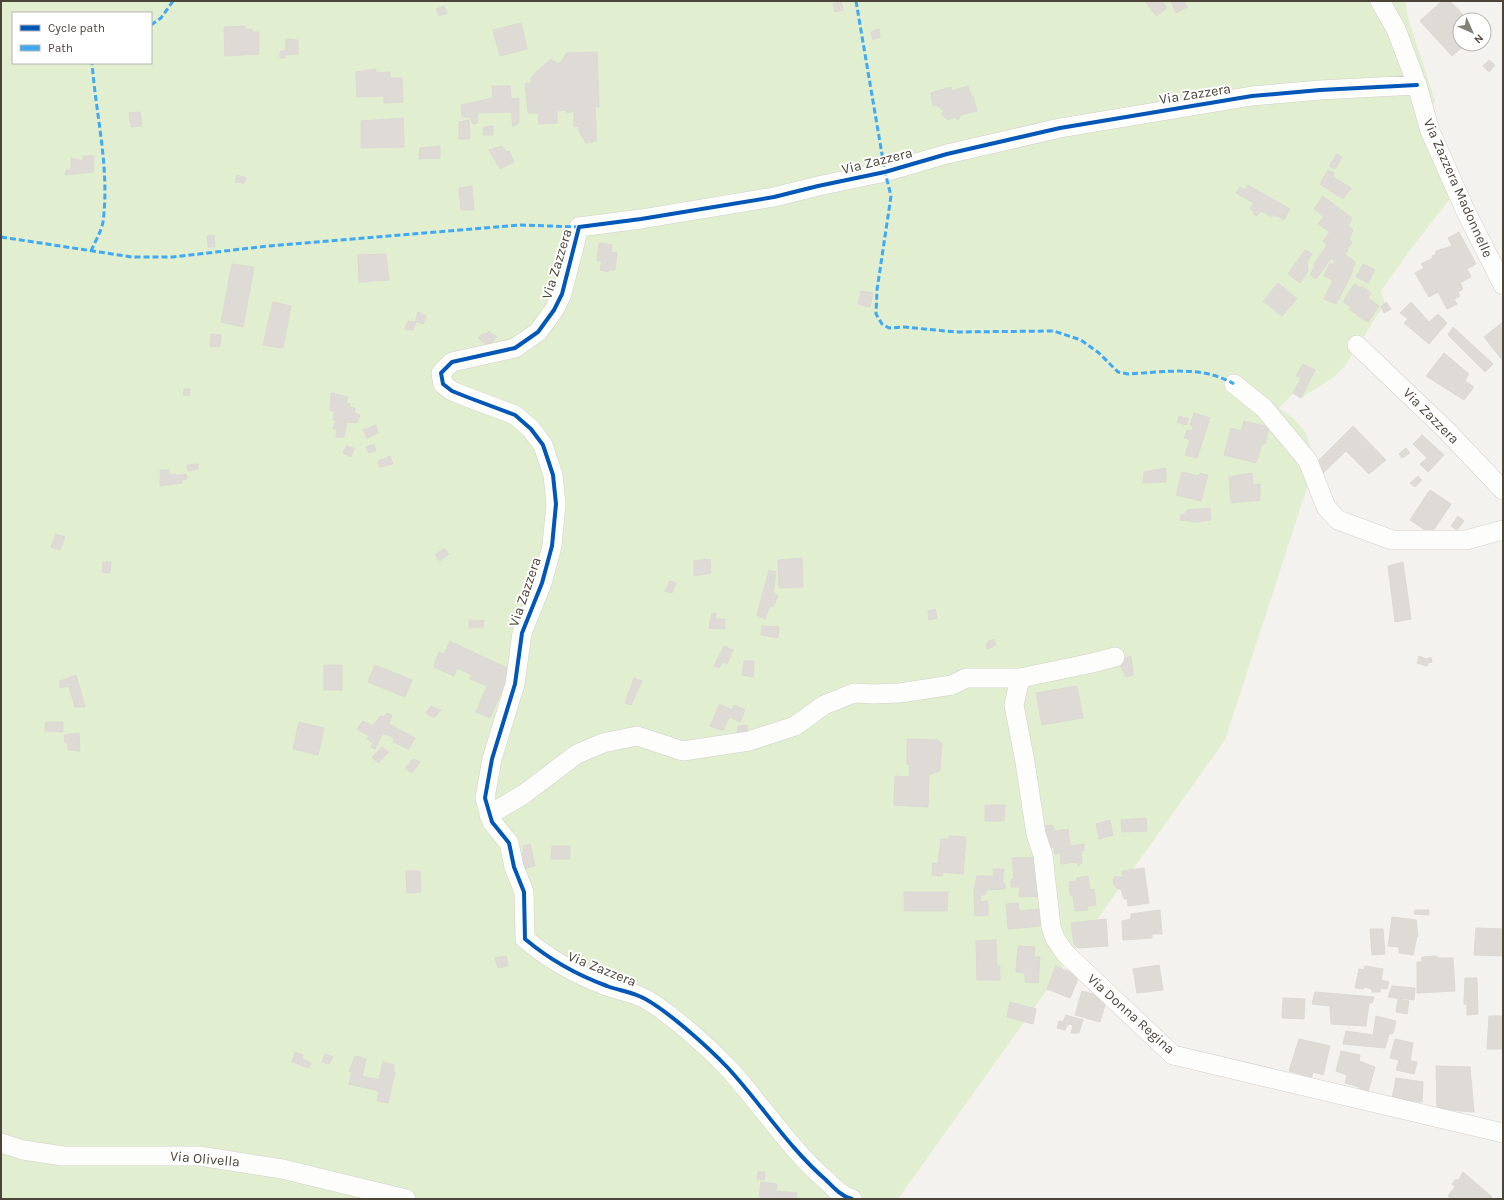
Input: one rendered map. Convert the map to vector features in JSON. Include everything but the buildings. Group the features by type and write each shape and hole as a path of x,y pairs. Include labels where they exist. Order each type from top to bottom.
{"street":[{"name":"Via Zazzera Madonnelle","path":"1380,1 1396,29 1418,86 1430,131 1466,212 1503,285"},
{"name":"Via Zazzera","path":"852,1199 844,1197 809,1166 728,1068 661,1009 639,996 606,986 565,967 546,957 525,939 524,892 514,867 508,843 492,822 485,798 492,759 515,684 522,633 542,583 552,546 556,504 549,460 543,445 531,429 515,415 452,391 443,384 441,373 452,362 515,348 538,332 554,310 562,294 579,227 641,219 774,197 885,172 948,154 1091,122 1252,96 1320,90 1418,86"},
{"name":"Via Zazzera","path":"1357,345 1445,429 1503,490"},
{"path":"1234,384 1264,408 1308,461 1326,507 1338,520 1392,540 1466,540 1503,530"},
{"path":"489,815 524,794 577,754 603,743 637,736 683,751 749,741 795,726 824,705 854,693 900,693 952,685 966,678 1020,678 1092,664 1115,656"},
{"name":"Via Donna Regina","path":"1020,678 1014,705 1025,762 1036,834 1043,855 1051,927 1055,938 1065,953 1124,1010 1173,1055 1503,1133"},
{"name":"Via Olivella","path":"1,1143 23,1150 63,1156 146,1155 206,1157 282,1169 406,1199"}],"green space":[{"path":"1,1 1406,1 1407,15 1435,101 1430,109 1453,195 1410,250 1381,291 1385,303 1345,366 1334,377 1301,398 1294,393 1279,408 1293,418 1306,433 1315,463 1225,740 898,1199 1,1199"}],"marked path":[{"path":"152,24 161,18 173,1"},
{"path":"856,1 885,172 891,196 877,290 876,314 882,324 889,328 904,327 956,332 1054,331 1081,340 1099,353 1118,372 1128,374 1169,371 1196,372 1222,378 1234,384"},
{"path":"91,251 102,226 105,202 104,162 92,64"},
{"path":"1,237 132,257 173,257 268,246 520,225 579,227"}],"cycle path":[{"path":"852,1199 844,1196 838,1191 799,1154 728,1068 698,1039 673,1018 649,1001 639,996 615,989 574,972 544,954 525,939 524,892 514,867 509,843 492,822 485,798 492,759 515,684 522,633 542,583 552,546 556,504 553,475 543,445 531,429 515,415 452,391 443,384 441,373 452,362 515,348 538,332 554,310 562,294 579,227 641,219 774,197 885,172 947,154 1060,128 1252,96 1320,90 1417,85"}]}
